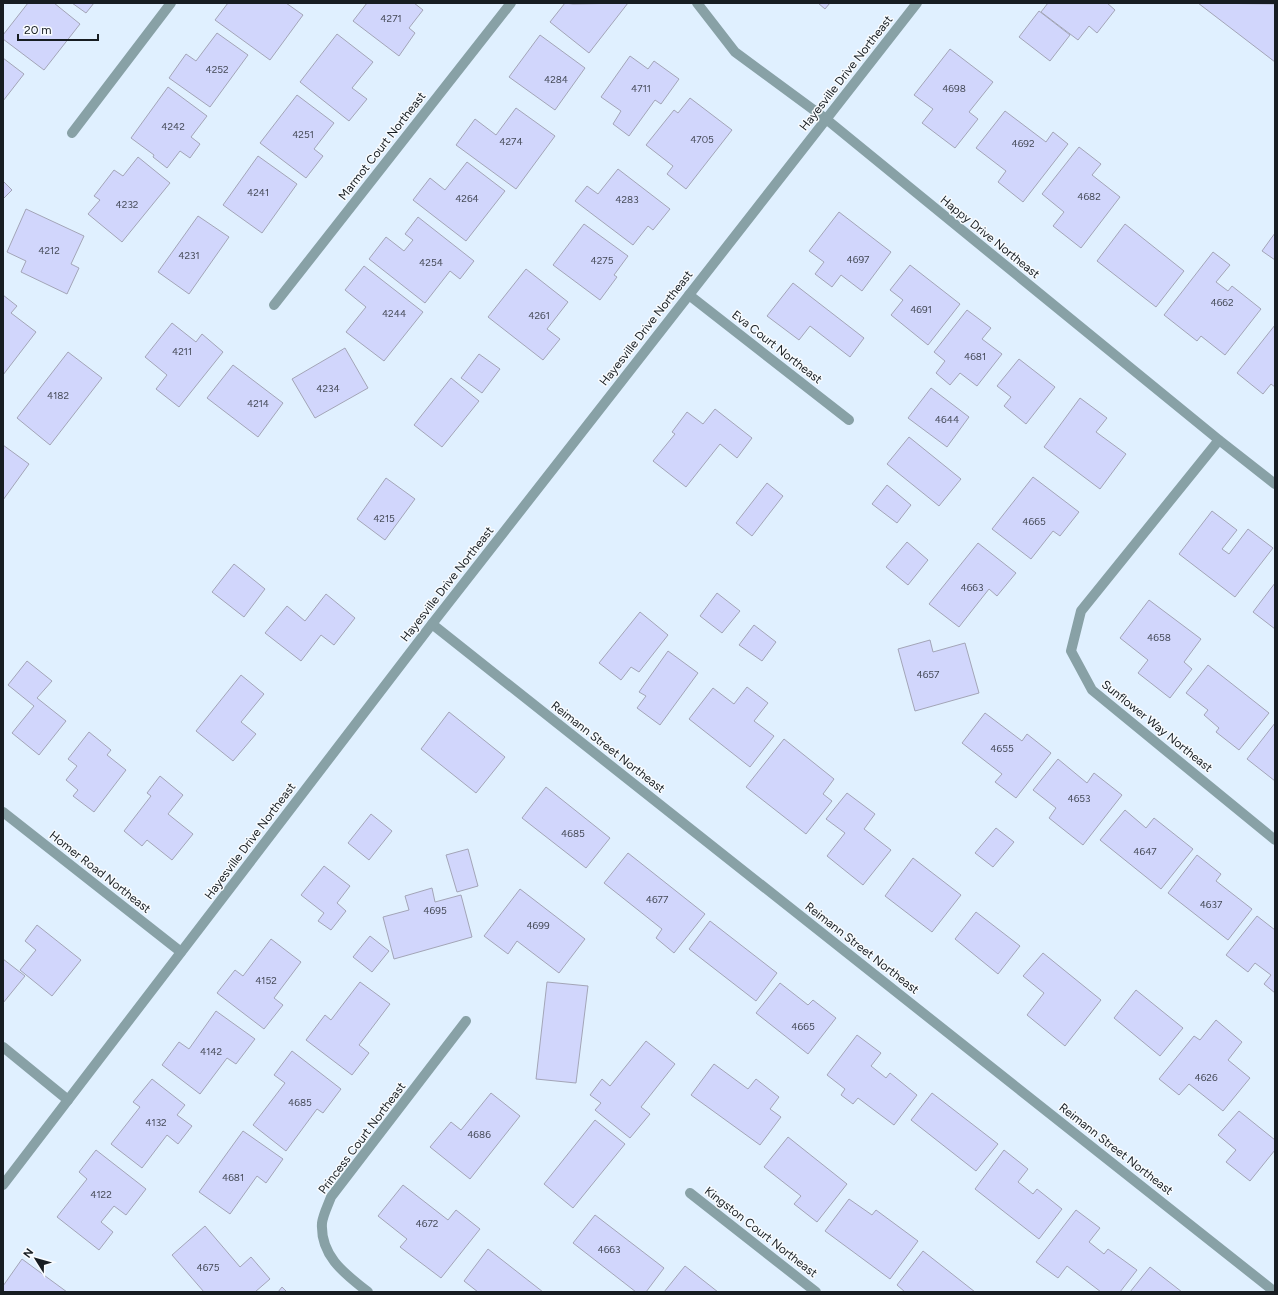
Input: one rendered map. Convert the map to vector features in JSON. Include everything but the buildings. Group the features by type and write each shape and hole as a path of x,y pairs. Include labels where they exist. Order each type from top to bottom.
{"street":[{"path":"72,133 171,3"},
{"name":"Marmot Court Northeast","path":"274,305 511,3"},
{"name":"Happy Drive Northeast","path":"697,3 735,52 826,119 1275,484"},
{"name":"Hayesville Drive Northeast","path":"3,1185 432,624 917,3"},
{"name":"Eva Court Northeast","path":"689,295 849,420"},
{"name":"Sunflower Way Northeast","path":"1219,440 1081,611 1071,651 1092,690 1275,840"},
{"name":"Reimann Street Northeast","path":"432,624 1275,1292"},
{"name":"Homer Road Northeast","path":"3,812 181,952"},
{"name":"Princess Court Northeast","path":"368,1292 355,1282 332,1259 324,1244 322,1222 324,1216 331,1197 466,1021"},
{"path":"3,1047 68,1100"},
{"name":"Kingston Court Northeast","path":"690,1192 816,1292"}]}
